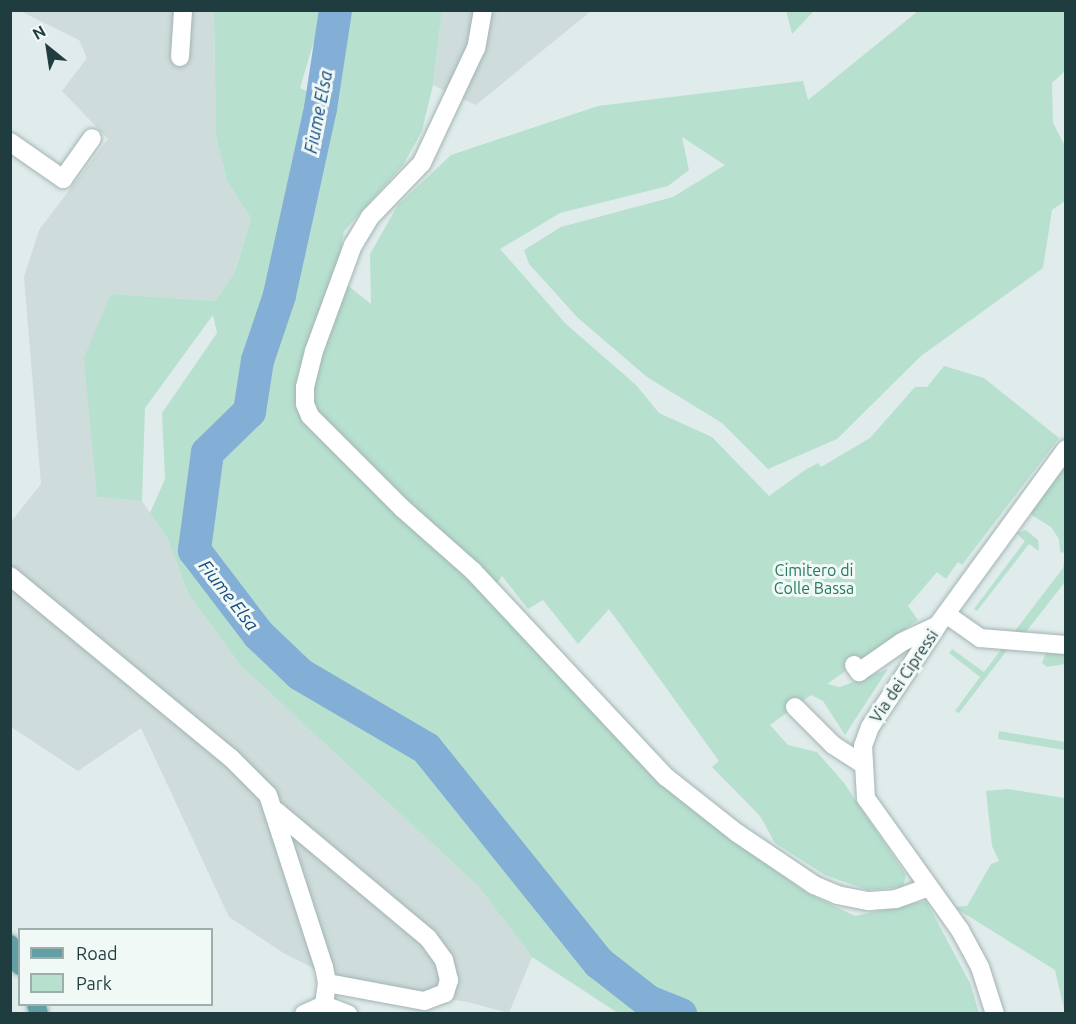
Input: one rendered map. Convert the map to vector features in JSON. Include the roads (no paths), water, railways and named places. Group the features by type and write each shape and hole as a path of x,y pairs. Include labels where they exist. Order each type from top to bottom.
{"main road":[{"path":"10,944 18,962"}],"street":[{"path":"180,57 183,10"},
{"path":"483,10 476,48 422,163 370,217 353,245 314,351 305,387 305,404 310,416 403,509 473,571 666,777 736,833 814,885 837,895 869,901 896,899 927,888"},
{"path":"10,142 63,179 92,138"},
{"name":"Via dei Cipressi","path":"995,1014 972,951 866,798 862,764 870,727 941,620 1065,448"},
{"path":"10,576 231,758 266,792 276,811 327,983 324,1005"},
{"path":"854,665 859,672 902,642 941,620 980,638 1065,645"},
{"path":"795,706 833,745 862,764"},
{"path":"276,811 428,938 444,960 449,980 445,993 424,1001 327,983"},
{"path":"304,1014 324,1005 348,1014"}],"waterway":[{"name":"Fiume Elsa","path":"335,10 320,108 279,295 257,360 249,411 207,452 194,550 258,634 300,674 426,748 598,962 648,1001 680,1014"}],"park label":[{"name":"Cimitero di Colle Bassa","path":"814,579"}]}
